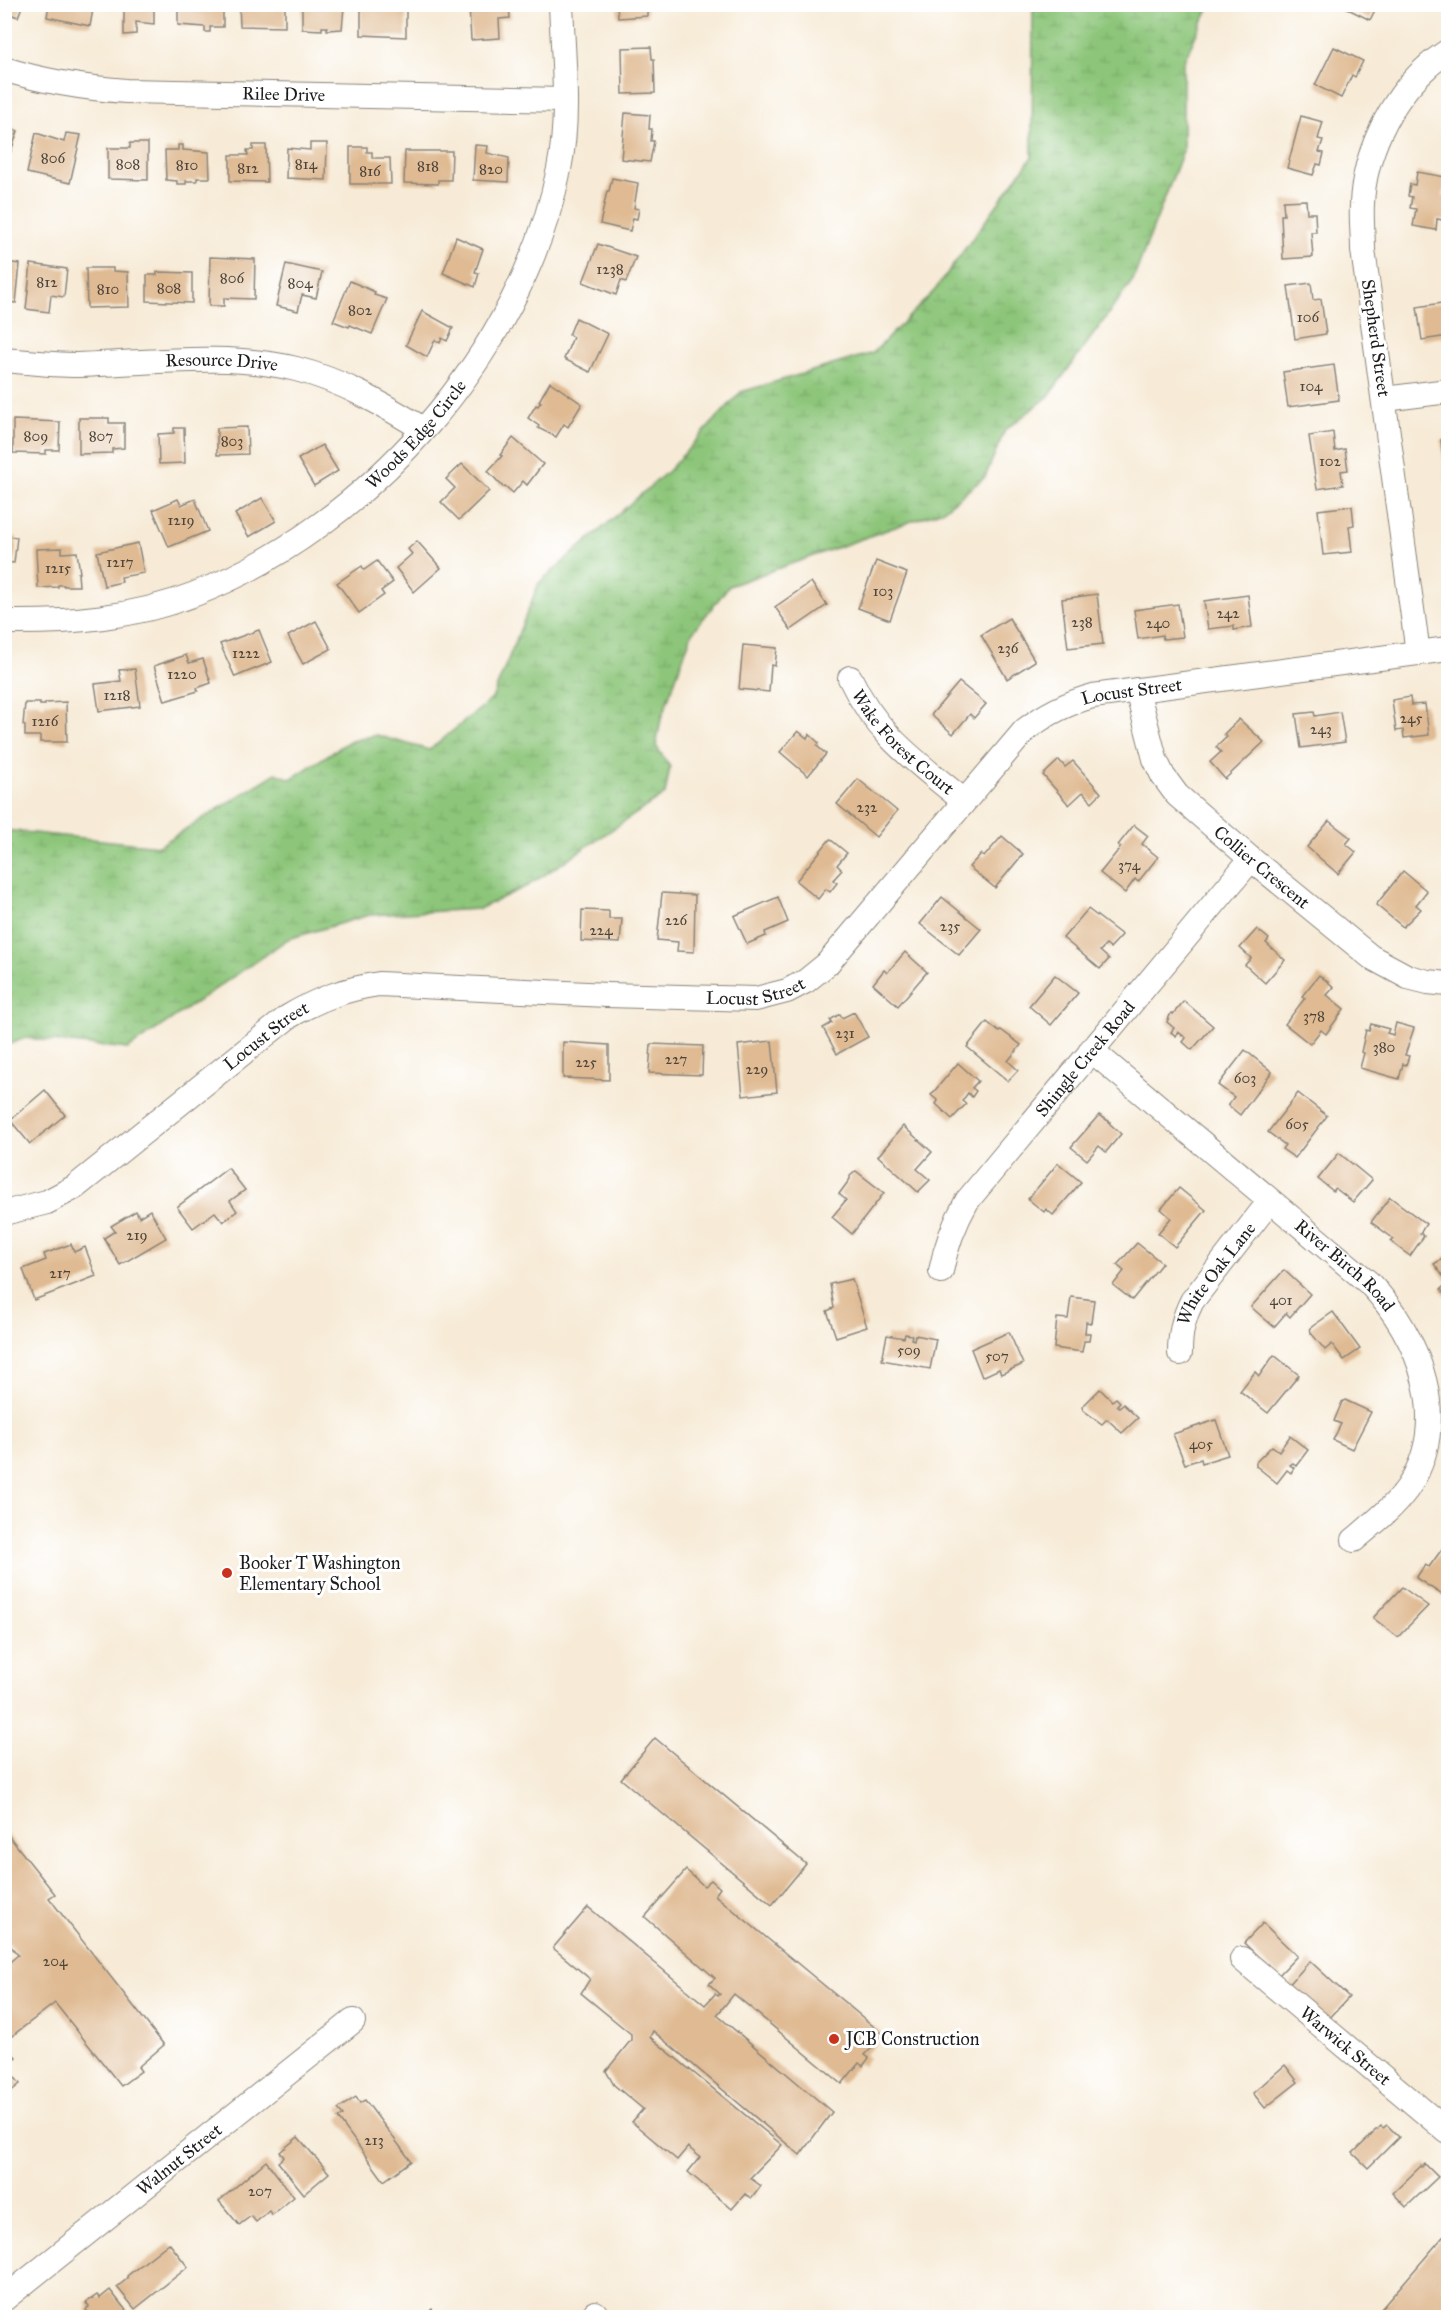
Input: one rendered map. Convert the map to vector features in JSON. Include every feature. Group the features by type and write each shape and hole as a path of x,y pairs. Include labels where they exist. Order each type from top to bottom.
{"street":[{"name":"Woods Edge Circle","path":"4,622 52,623 90,620 148,609 194,595 249,570 294,544 337,514 385,470 423,429 476,364 503,321 529,266 545,224 559,170 564,135 565,100 561,4"},
{"name":"Shepherd Street","path":"1418,653 1363,250 1362,202 1367,170 1378,139 1400,98 1426,68 1449,51"},
{"name":"Rilee Drive","path":"4,69 78,87 126,92 565,100"},
{"name":"Resource Drive","path":"4,360 74,365 198,360 268,363 297,369 340,385 383,405 423,429"},
{"path":"1385,399 1449,391"},
{"name":"Locust Street","path":"4,1213 47,1202 75,1187 288,1017 314,1001 349,989 380,984 607,995 756,999 787,991 806,981 827,964 1026,729 1047,713 1072,701 1137,690 1449,649"},
{"name":"Wake Forest Court","path":"850,678 861,702 894,743 964,801"},
{"name":"Collier Crescent","path":"1137,690 1155,759 1163,776 1177,795 1251,860 1384,966 1408,977 1449,984"},
{"name":"Shingle Creek Road","path":"941,1271 947,1242 967,1201 1251,860"},
{"name":"River Birch Road","path":"1091,1050 1369,1283 1387,1302 1406,1329 1418,1353 1429,1388 1431,1419 1427,1445 1418,1470 1408,1488 1383,1516 1354,1540"},
{"name":"White Oak Lane","path":"1180,1353 1180,1336 1192,1300 1270,1201"},
{"name":"Warwick Street","path":"1242,1959 1449,2132"},
{"name":"Walnut Street","path":"4,2299 353,2021"}],"green space":[{"path":"1033,5 1210,5 1183,63 1183,151 1133,280 1048,397 1005,430 985,477 943,510 729,586 692,633 661,719 656,746 670,767 665,794 529,885 479,909 369,915 288,939 128,1049 25,1038 5,1046 5,830 159,846 276,773 291,779 348,742 376,735 429,750 492,699 539,583 668,471 741,392 873,353 935,290 1032,157"}],"building":[{"path":"4,4 23,4 18,17 4,12"},
{"path":"49,4 94,4 90,26 47,17"},
{"path":"124,4 154,4 154,24 136,22 136,34 124,35"},
{"path":"178,4 223,4 223,27 210,27 210,32 205,32 205,27 178,25"},
{"path":"239,4 285,4 285,27 240,26"},
{"path":"302,4 342,4 344,7 342,29 327,30 327,27 322,27 322,30 302,29"},
{"path":"386,4 406,6 406,37 361,35 361,9 374,9 374,6"},
{"path":"617,4 647,4 647,16 618,18"},
{"path":"1338,4 1378,4 1370,20"},
{"path":"509,5 510,18 499,19 500,38 471,40 469,7"},
{"path":"651,47 652,59 654,59 655,93 623,94 622,48"},
{"path":"1334,47 1363,61 1355,77 1352,75 1341,98 1315,85"},
{"path":"625,113 650,115 649,129 652,129 651,141 654,141 650,162 621,159"},
{"path":"1301,116 1323,122 1318,139 1323,140 1319,152 1324,153 1321,165 1317,164 1313,175 1287,168"},
{"path":"4,126 18,131 9,157 4,156"},
{"path":"36,133 64,142 66,133 81,135 70,183 27,173"},
{"path":"130,143 148,143 148,180 108,179 108,148 130,148"},
{"path":"310,143 327,143 326,180 286,178 287,148 310,150"},
{"path":"178,145 183,145 183,150 209,152 210,178 197,178 197,181 186,181 186,184 166,180 165,150 178,150"},
{"path":"253,145 266,145 267,182 230,181 230,155 248,155 247,150 253,150"},
{"path":"475,145 488,146 487,153 509,158 508,182 473,180"},
{"path":"350,147 367,147 367,152 372,152 372,158 390,158 391,184 350,184"},
{"path":"405,151 452,151 451,180 438,180 438,184 404,183"},
{"path":"1417,172 1446,177 1443,196 1448,197 1448,221 1437,219 1436,230 1413,226 1416,209 1410,208 1412,197 1408,196 1410,184 1415,185"},
{"path":"612,178 638,183 634,208 639,209 637,219 633,218 630,231 600,224"},
{"path":"1306,200 1307,213 1315,213 1316,232 1311,232 1313,257 1283,259 1281,215 1284,215 1283,201"},
{"path":"456,237 483,249 475,272 479,273 475,287 443,273"},
{"path":"598,244 636,257 626,282 621,280 616,295 583,282"},
{"path":"210,257 255,259 254,299 224,298 224,306 209,306"},
{"path":"4,262 20,264 16,303 4,302"},
{"path":"31,264 67,269 64,297 51,295 49,312 26,309"},
{"path":"286,264 322,272 316,298 302,295 298,311 276,306"},
{"path":"86,268 113,268 113,271 128,272 129,307 87,308"},
{"path":"157,272 192,273 192,303 147,301 147,275 157,275"},
{"path":"350,281 375,292 374,295 387,299 372,334 333,321"},
{"path":"1311,283 1313,300 1321,299 1326,334 1295,339 1288,286"},
{"path":"1448,302 1448,336 1422,340 1417,307"},
{"path":"422,311 453,328 447,341 442,338 440,343 435,340 427,357 406,345"},
{"path":"576,318 608,334 590,372 564,359 573,337 569,335"},
{"path":"1334,365 1339,400 1288,407 1283,372"},
{"path":"550,382 582,404 568,427 564,424 556,437 538,428 539,426 528,418 536,405 538,406 541,402 539,401"},
{"path":"79,418 109,418 109,423 124,423 124,448 112,449 112,453 79,454"},
{"path":"13,420 60,422 59,450 46,450 46,454 13,453"},
{"path":"247,427 248,454 217,455 217,428"},
{"path":"174,428 184,428 185,463 159,464 158,434 174,433"},
{"path":"1333,432 1335,451 1345,449 1348,470 1341,471 1343,485 1317,489 1309,436"},
{"path":"513,438 543,464 527,485 523,481 513,493 505,486 503,487 488,471 502,456 500,455"},
{"path":"1448,439 1448,484 1446,485 1441,440"},
{"path":"322,445 338,471 314,486 298,459"},
{"path":"462,464 489,491 459,520 441,502 455,488 446,479"},
{"path":"262,498 276,521 249,537 235,514"},
{"path":"178,499 181,505 195,499 208,531 169,547 153,510"},
{"path":"1352,506 1354,525 1349,526 1352,552 1323,555 1318,510"},
{"path":"4,536 17,537 14,563 4,562"},
{"path":"417,541 441,568 414,592 396,568 412,554 408,549"},
{"path":"138,543 144,573 121,577 122,582 104,586 97,552"},
{"path":"62,548 62,553 77,552 79,586 58,585 58,587 38,588 36,549"},
{"path":"377,561 393,582 381,591 384,595 359,613 337,583 362,566 364,570"},
{"path":"876,561 907,573 890,620 858,608"},
{"path":"811,582 827,605 791,630 775,607"},
{"path":"1097,594 1103,644 1068,648 1062,599"},
{"path":"1248,595 1252,627 1234,630 1234,626 1208,629 1204,601"},
{"path":"1178,604 1183,637 1163,639 1162,635 1138,639 1134,610"},
{"path":"1009,618 1035,661 1007,679 981,635"},
{"path":"316,621 331,649 303,664 288,636"},
{"path":"259,630 272,662 235,677 220,644"},
{"path":"743,645 777,648 775,666 771,665 769,692 739,689"},
{"path":"186,655 189,663 203,659 211,683 197,688 198,691 165,701 154,666"},
{"path":"135,669 140,706 99,711 95,684 121,681 119,670"},
{"path":"959,682 986,704 974,718 970,714 953,734 931,715"},
{"path":"1410,697 1411,705 1425,704 1429,735 1404,738 1403,730 1396,731 1392,700"},
{"path":"66,702 67,742 40,742 40,736 25,736 23,725 25,703 45,705 45,703"},
{"path":"1314,712 1315,716 1340,712 1345,742 1301,748 1296,714"},
{"path":"1239,719 1264,742 1225,779 1210,762 1221,752 1216,747 1227,737 1224,734"},
{"path":"798,731 807,738 809,734 826,754 808,776 780,752"},
{"path":"1059,760 1065,767 1073,761 1101,793 1092,802 1083,792 1069,805 1043,775"},
{"path":"858,779 897,811 876,837 837,804"},
{"path":"1329,821 1351,838 1346,844 1356,852 1338,874 1307,847"},
{"path":"1134,825 1148,836 1142,844 1158,857 1138,882 1135,879 1125,893 1100,873 1121,847 1118,845"},
{"path":"1002,836 1023,854 995,888 969,867 981,854 984,857"},
{"path":"830,839 847,853 837,865 842,870 833,880 837,883 830,892 826,889 818,899 796,881"},
{"path":"1403,871 1427,891 1416,905 1421,909 1403,927 1376,905"},
{"path":"662,893 695,895 694,952 677,951 678,942 657,940"},
{"path":"778,897 788,922 765,932 766,936 747,944 734,916"},
{"path":"942,897 981,929 959,955 920,924"},
{"path":"1088,909 1122,935 1110,948 1106,945 1100,951 1109,959 1100,969 1063,938"},
{"path":"582,910 609,911 609,919 622,919 620,943 581,941"},
{"path":"1257,929 1269,939 1266,943 1285,960 1265,983 1245,965 1251,958 1240,948"},
{"path":"905,952 927,972 898,1006 873,984 884,970 887,973"},
{"path":"1055,975 1078,993 1051,1025 1029,1006"},
{"path":"1319,975 1334,987 1327,995 1344,1009 1326,1034 1321,1030 1310,1044 1285,1024 1305,998 1302,996"},
{"path":"1184,1001 1213,1026 1192,1050 1183,1042 1186,1038 1178,1032 1176,1036 1171,1032 1174,1028 1167,1022 1171,1013 1173,1014"},
{"path":"854,1012 868,1037 837,1054 823,1028 832,1023 830,1020 840,1014 842,1018"},
{"path":"987,1022 1021,1045 1008,1061 1018,1070 1008,1081 967,1047"},
{"path":"1396,1023 1414,1028 1405,1055 1409,1056 1406,1065 1403,1064 1399,1079 1360,1068 1366,1030 1369,1031 1371,1024 1389,1029 1387,1033 1393,1035"},
{"path":"772,1041 777,1092 743,1096 738,1045"},
{"path":"563,1042 609,1045 609,1080 563,1078"},
{"path":"651,1044 703,1046 702,1075 649,1073"},
{"path":"1245,1050 1272,1072 1240,1115 1228,1105 1234,1097 1218,1085"},
{"path":"958,1063 978,1081 972,1088 976,1091 972,1097 968,1093 962,1101 966,1104 952,1119 936,1104 938,1101 931,1095"},
{"path":"45,1090 65,1115 30,1144 10,1120"},
{"path":"1298,1093 1327,1116 1295,1158 1282,1149 1285,1145 1268,1132"},
{"path":"1099,1115 1110,1122 1121,1134 1106,1152 1099,1146 1087,1160 1071,1147"},
{"path":"903,1126 932,1152 917,1169 930,1180 918,1192 878,1156"},
{"path":"1339,1153 1372,1180 1353,1202 1335,1188 1333,1191 1318,1179"},
{"path":"1058,1163 1081,1182 1053,1215 1046,1209 1044,1212 1028,1199"},
{"path":"228,1168 245,1190 230,1201 237,1211 223,1222 215,1212 193,1228 177,1207"},
{"path":"856,1171 884,1193 852,1234 832,1217 846,1200 839,1194 850,1176"},
{"path":"1179,1188 1206,1210 1175,1247 1158,1233 1171,1218 1161,1209"},
{"path":"1390,1197 1426,1224 1420,1233 1424,1236 1410,1256 1391,1242 1394,1239 1371,1222"},
{"path":"150,1210 166,1238 120,1265 104,1238 115,1231 111,1226 136,1211 139,1217"},
{"path":"1137,1243 1162,1263 1132,1300 1113,1285 1124,1271 1117,1265"},
{"path":"71,1244 74,1252 85,1247 96,1276 34,1300 23,1269 46,1260 44,1254"},
{"path":"1448,1255 1448,1283 1434,1264"},
{"path":"1284,1270 1310,1294 1290,1317 1286,1313 1274,1327 1251,1307"},
{"path":"852,1279 867,1327 836,1337 827,1311 834,1308 830,1284"},
{"path":"1448,1283 1448,1299 1441,1289"},
{"path":"1071,1297 1094,1300 1091,1323 1086,1322 1085,1333 1090,1333 1089,1341 1084,1341 1082,1352 1054,1348 1057,1318 1068,1319"},
{"path":"1333,1312 1360,1349 1344,1360 1332,1344 1325,1350 1311,1333 1310,1328"},
{"path":"1009,1332 1023,1364 1001,1374 999,1369 982,1377 971,1349"},
{"path":"905,1334 912,1335 911,1339 914,1340 915,1335 936,1339 930,1369 882,1360 887,1335 904,1338"},
{"path":"1274,1355 1299,1375 1268,1413 1240,1391 1255,1372 1259,1376"},
{"path":"1100,1389 1112,1401 1116,1398 1120,1402 1117,1405 1119,1407 1123,1404 1138,1418 1122,1433 1107,1419 1102,1424 1083,1410 1082,1407"},
{"path":"1345,1400 1371,1412 1352,1449 1333,1440 1341,1424 1334,1421"},
{"path":"1216,1420 1228,1455 1202,1463 1201,1459 1185,1464 1173,1434"},
{"path":"1290,1436 1308,1450 1296,1466 1293,1463 1290,1465 1294,1468 1291,1473 1287,1470 1277,1483 1256,1466 1256,1462 1272,1446 1279,1451"},
{"path":"1445,1545 1448,1548 1448,1590 1444,1596 1416,1578 1425,1565 1429,1567"},
{"path":"1402,1587 1428,1606 1398,1637 1373,1618"},
{"path":"655,1738 806,1864 772,1905 621,1779"},
{"path":"4,1830 55,1894 49,1898 164,2045 138,2067 141,2071 121,2086 55,2003 4,2042 4,1967 18,1955 4,1938"},
{"name":"JCB Construction","path":"686,1870 704,1886 711,1880 720,1888 715,1895 884,2035 865,2055 869,2058 863,2066 859,2063 842,2084 734,1994 717,2015 832,2112 800,2155 653,2031 650,2037 782,2145 750,2178 761,2186 752,2198 745,2194 732,2209 688,2172 700,2157 688,2147 677,2160 632,2122 643,2109 614,2085 606,2071 631,2040 631,2034 581,1993 590,1979 553,1948 588,1907 705,2005 715,1994 718,1996 720,1994 709,1984 715,1978 645,1917"},
{"path":"1263,1923 1297,1956 1278,1976 1244,1943"},
{"path":"1310,1961 1349,1997 1327,2021 1286,1988"},
{"path":"4,2043 16,2057 5,2065 20,2084 4,2097"},
{"path":"1285,2065 1298,2082 1265,2108 1253,2093"},
{"path":"356,2097 360,2103 365,2100 411,2161 384,2181 338,2118 343,2115 338,2109"},
{"path":"1387,2125 1399,2137 1368,2168 1353,2153 1381,2126 1383,2128"},
{"path":"298,2137 329,2173 304,2194 278,2162 284,2157 280,2152"},
{"path":"266,2161 294,2197 272,2215 269,2211 256,2222 251,2216 239,2225 219,2201"},
{"path":"1425,2164 1438,2177 1406,2207 1393,2193"},
{"path":"1448,2231 1448,2318 1379,2318 1376,2315"},
{"path":"169,2243 188,2267 135,2309 117,2287 128,2278 127,2276"},
{"path":"110,2290 132,2318 92,2318 86,2310 89,2307 86,2303 97,2295 100,2298"},
{"path":"432,2309 439,2318 422,2318"}],"place":[{"name":"Booker T Washington Elementary School","path":"227,1573"},
{"name":"JCB Construction","path":"834,2039"}]}
